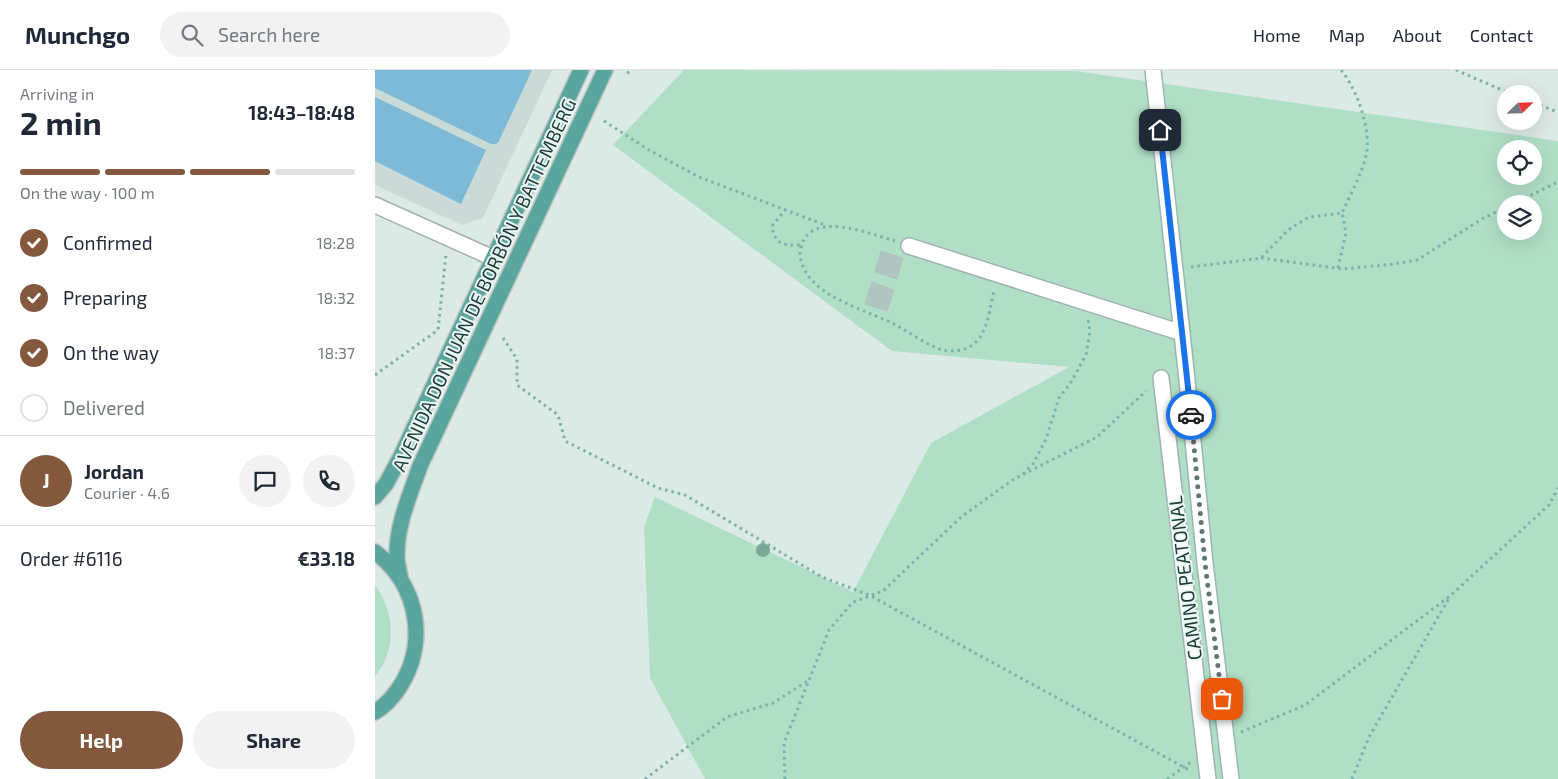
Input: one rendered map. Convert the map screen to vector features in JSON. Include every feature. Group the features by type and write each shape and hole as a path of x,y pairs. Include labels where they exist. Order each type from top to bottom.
{"main road":[{"name":"AVENIDA DON JUAN DE BORBÓN Y BATTEMBERG","path":"375,497 401,456 581,70"},
{"name":"AVENIDA DON JUAN DE BORBÓN Y BATTEMBERG","path":"400,576 397,557 398,538 420,466 605,70"},
{"path":"375,552 386,560 400,576 410,595 417,637 413,658 406,678 394,695 375,712"}],"street":[{"path":"1153,70 1205,563 1231,779"},
{"path":"375,205 493,258"},
{"path":"909,246 1182,333"},
{"name":"CAMINO PEATONAL","path":"1161,378 1205,752 1204,777"}],"path":[{"path":"627,73 633,70"},
{"path":"1338,268 1345,233 1342,213 1357,181 1366,155 1366,130 1361,105 1347,77 1341,70"},
{"path":"1457,70 1497,88"},
{"path":"1543,106 1558,112"},
{"path":"604,121 649,150 699,177 826,225 869,233 909,246"},
{"path":"1531,195 1558,182"},
{"path":"786,209 773,226 774,235 784,245 801,245"},
{"path":"1175,269 1261,258 1338,268 1394,264 1417,260 1497,212"},
{"path":"1261,258 1288,230 1309,216 1342,213"},
{"path":"826,225 813,230 805,237 801,245 799,255 803,268 810,278 822,290 847,304 893,324 942,350 963,349 974,345 982,334 998,275"},
{"path":"375,375 438,330 446,251"},
{"path":"1022,475 1033,464 1046,439 1059,398 1071,382 1085,355 1090,331 1085,302"},
{"path":"503,338 517,359 517,385 558,415 565,441 658,488 685,495 822,577 869,596 1204,777"},
{"path":"785,779 784,742 829,630 853,602 883,591 961,517 1022,475 1097,437 1161,378"},
{"path":"1227,738 1305,705 1450,596 1549,506 1558,488"},
{"path":"1352,779 1369,737 1450,596"},
{"path":"645,779 727,718 773,703 810,679"},
{"path":"1167,779 1205,752"}],"shaded area":[{"path":"375,70 552,70 483,218 462,225 375,185"}],"green space":[{"path":"684,70 1076,71 1558,141 1558,779 705,779 650,678 644,527 655,497 853,592 931,443 1069,367 892,351 613,145"},
{"path":"375,585 387,607 391,630 387,654 375,676"}],"water":[{"path":"375,70 532,70 499,141 496,144 491,144 375,88"},
{"path":"375,97 486,150 461,204 375,161"}],"building":[{"path":"881,251 903,258 897,279 875,272"},
{"path":"872,282 894,290 887,311 865,304"}],"way so far":[{"path":"1191,415 1205,563 1222,699"}],"route":[{"path":"1160,130 1191,415"}]}
